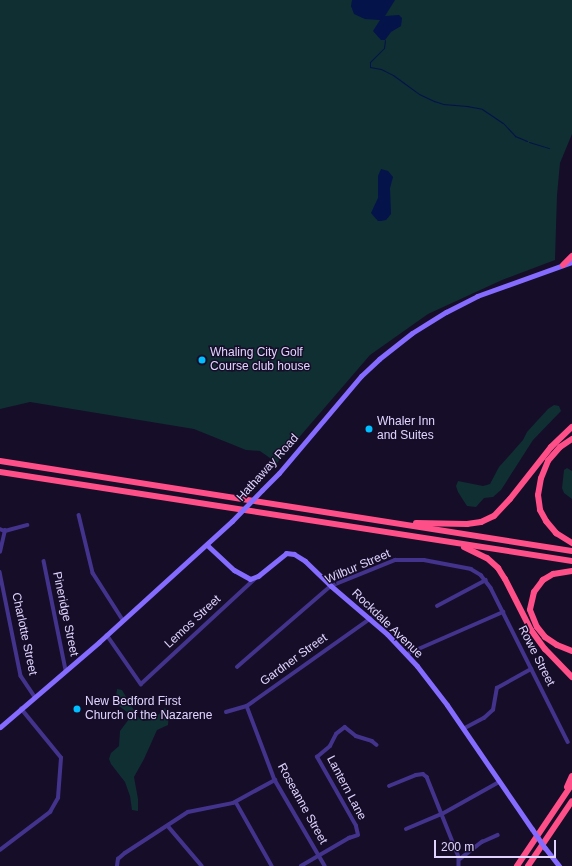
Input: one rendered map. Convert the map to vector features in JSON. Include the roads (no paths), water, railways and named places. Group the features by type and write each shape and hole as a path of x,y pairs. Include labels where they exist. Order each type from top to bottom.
{"highway":[{"path":"563,265 572,256"},
{"path":"393,522 467,524 490,518 502,508 551,447 572,427"},
{"path":"572,440 560,447 548,461 541,478 538,495 540,510 546,521 556,533 572,543"},
{"path":"0,461 572,551"},
{"path":"0,472 572,561"},
{"path":"453,542 480,554 498,568 506,579 531,630 545,649 572,677"},
{"path":"572,571 553,574 543,580 534,592 530,610 534,622 541,633 557,645 572,651"},
{"path":"558,805 572,776"},
{"path":"517,866 572,784"},
{"path":"528,866 572,801"}],"main road":[{"name":"Hathaway Road","path":"0,727 107,635 232,521 279,473 361,376 402,340 434,318 464,302 497,288 572,262"},
{"path":"207,545 242,576 250,579 258,576"},
{"name":"Rockdale Avenue","path":"258,576 281,555 291,553 305,561 331,586 370,618 407,654 427,678 559,866"}],"street":[{"path":"79,515 88,558 93,573 123,620"},
{"path":"0,529 5,531 27,525"},
{"path":"0,552 5,531"},
{"name":"Wilbur Street","path":"237,667 331,586 389,562 407,560 432,561 471,569 478,572 486,580"},
{"name":"Pineridge Street","path":"44,562 66,670"},
{"name":"Charlotte Street","path":"0,572 21,676 35,696"},
{"name":"Lemos Street","path":"107,635 141,684 258,576"},
{"path":"437,606 486,580"},
{"name":"Rowe Street","path":"486,580 568,742"},
{"path":"407,654 503,612"},
{"name":"Gardner Street","path":"226,712 248,706 370,618"},
{"path":"463,729 484,718 493,710 497,688 531,669"},
{"name":"Roseanne Street","path":"248,706 275,780 325,866"},
{"path":"0,850 50,812 57,803 58,798 61,758 21,709"},
{"name":"Lantern Lane","path":"319,856 358,835 356,826 317,757 330,746 336,734 345,727 356,736 372,741 377,745"},
{"path":"389,786 416,774 425,775 432,787 460,859 459,865"},
{"path":"117,866 118,859 125,852 190,811 222,806 236,802 275,780"},
{"path":"406,829 442,814 499,782"},
{"path":"236,802 272,866"},
{"path":"168,826 202,866"},
{"path":"460,859 482,842 498,835"},
{"path":"301,866 319,856"}],"waterway":[{"path":"385,40 384,48 370,62 370,67 381,69 393,75 419,94 434,101 443,104 482,109 503,123 515,136 527,141"},
{"path":"529,142 549,148"}],"place":[{"name":"Whaling City Golf Course club house","path":"202,360"},
{"name":"Whaler Inn and Suites","path":"369,429"},
{"name":"New Bedford First Church of the Nazarene","path":"77,709"}]}
